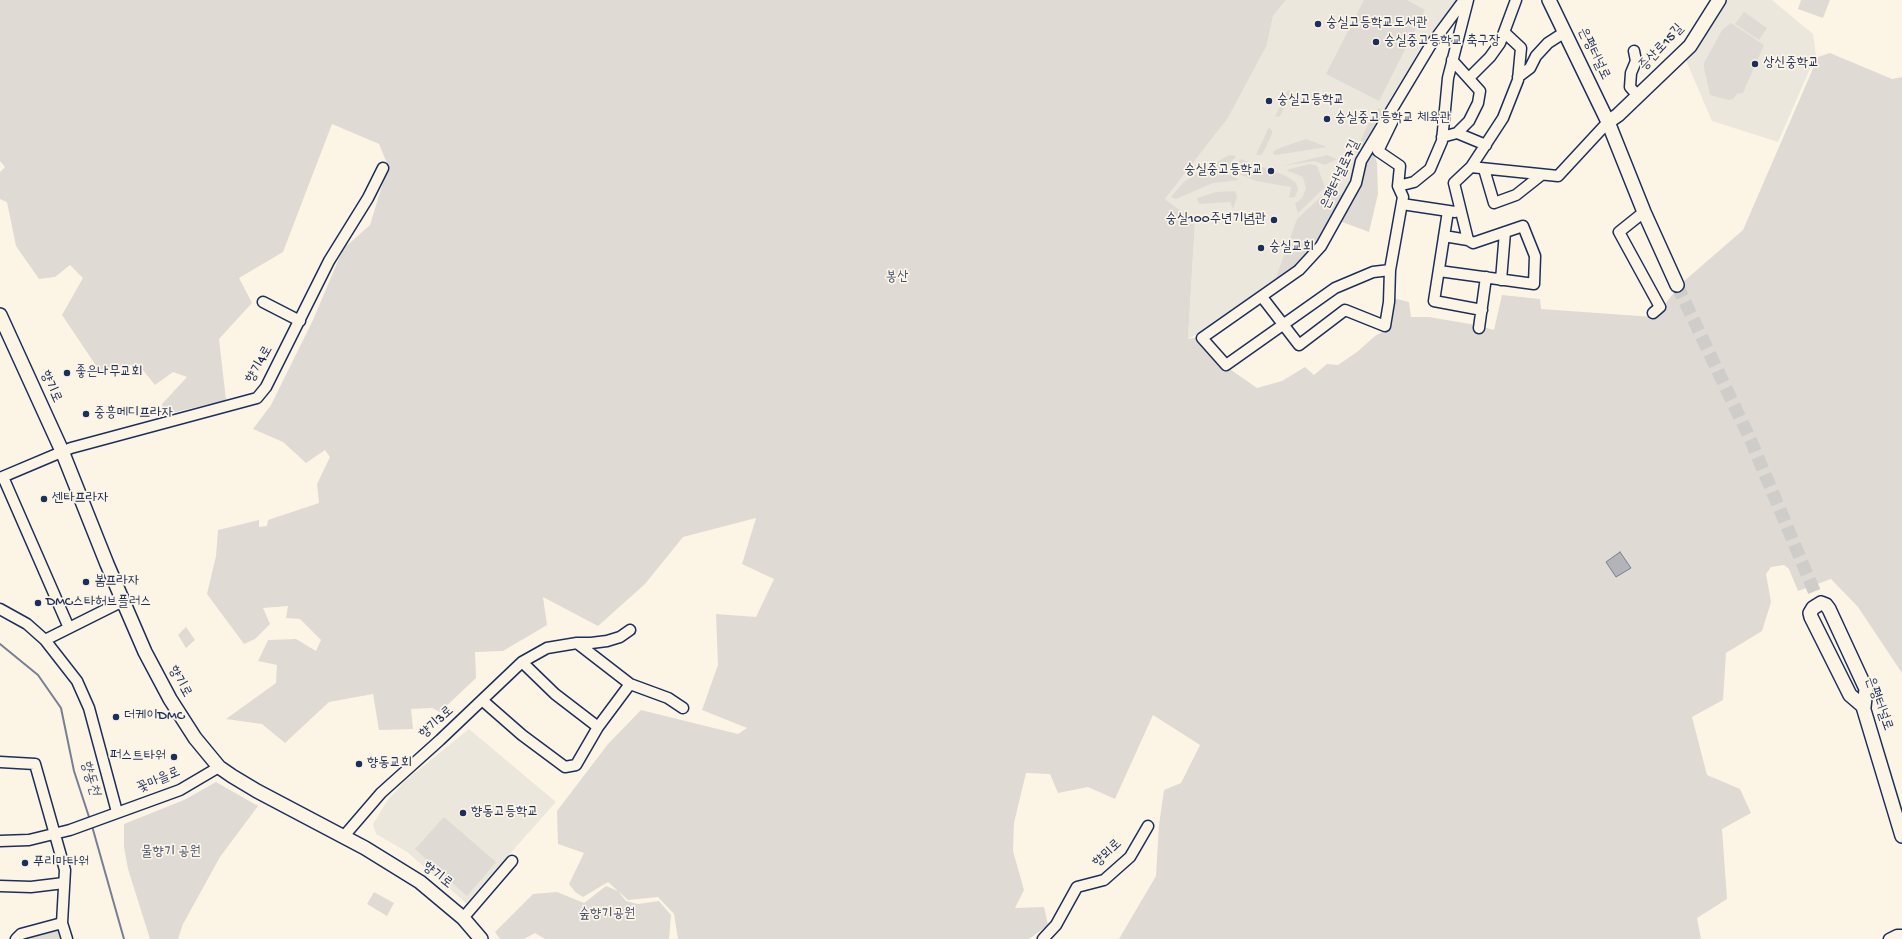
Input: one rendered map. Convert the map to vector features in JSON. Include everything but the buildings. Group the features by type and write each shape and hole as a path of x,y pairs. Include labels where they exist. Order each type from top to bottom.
{"main road":[{"name":"은평터널로","path":"1549,0 1608,122 1644,212 1677,285"},
{"name":"증산로15길","path":"1608,122 1618,115 1690,46 1720,0"},
{"name":"향기로","path":"0,315 62,451 145,652 170,699 195,738 219,767 257,791 344,836 390,862 420,882 463,918 481,939"},
{"path":"1818,604 1826,605 1829,609 1866,689 1864,707 1850,695 1811,617 1811,610 1818,604"},
{"name":"은평터널로","path":"1822,610 1864,707 1902,836"}],"street":[{"name":"은평터널로7길","path":"1284,326 1226,365 1202,338 1299,270 1321,246 1356,183 1361,160 1430,46 1464,0"},
{"path":"1398,186 1414,182 1430,169 1442,138 1448,78 1468,0"},
{"path":"1469,78 1490,57 1500,43 1516,0"},
{"path":"1518,77 1530,68 1536,56 1548,42 1565,32"},
{"path":"1468,240 1454,183 1471,168 1503,118 1518,77 1520,48 1505,33"},
{"name":"증산로15길","path":"1634,51 1636,61 1631,74 1630,87 1638,96"},
{"path":"1442,138 1457,133 1469,121 1478,104 1480,91 1452,60"},
{"path":"1262,297 1299,345 1345,310 1385,326 1389,302 1390,270 1403,197 1398,186 1400,166 1378,152 1395,116 1396,104"},
{"path":"1471,168 1540,176 1558,176 1608,122"},
{"path":"1457,133 1486,145"},
{"name":"향기4로","path":"62,451 257,398 266,387 329,261 368,198 383,168"},
{"path":"1484,170 1494,203 1516,195 1540,176"},
{"path":"1402,204 1462,213"},
{"path":"1448,211 1434,301 1482,310"},
{"path":"1644,212 1619,232 1660,307 1653,313"},
{"path":"1439,271 1534,284 1536,256 1523,226 1473,243 1468,240 1444,236"},
{"path":"1501,280 1505,232"},
{"path":"1284,326 1335,288 1373,272 1390,270"},
{"path":"1479,328 1486,277"},
{"path":"262,302 300,321"},
{"path":"62,451 1,477 69,628"},
{"path":"45,640 123,601"},
{"path":"0,610 27,624 45,640 77,681 89,708 113,813"},
{"name":"향기3로","path":"344,836 381,792 522,662 547,648 577,643 607,641 620,637 630,630"},
{"path":"577,643 630,684 668,698 683,708"},
{"path":"522,662 555,694 598,727"},
{"path":"482,700 522,735 565,767 576,765 598,727 630,684"},
{"path":"0,762 34,764 64,870 62,924 67,939"},
{"name":"꽃마을로","path":"54,833 70,830 113,813 180,790 219,767"},
{"name":"향뫼로","path":"1043,939 1052,934 1077,887 1104,880 1130,857 1148,826"},
{"path":"0,841 29,840 54,833"},
{"path":"463,918 512,861"},
{"path":"0,886 31,887 64,883"},
{"path":"16,939 21,934 62,924"},
{"path":"1889,939 1897,935 1902,935"}],"shaded area":[{"name":"숭실중고등학교","path":"1286,0 1459,0 1425,45 1423,44 1359,152 1349,188 1265,293 1188,339 1195,221 1165,199 1228,118 1267,45 1273,16"},
{"name":"상신중학교","path":"1725,0 1772,0 1813,34 1816,55 1778,142 1712,121 1685,58"},
{"path":"1620,552 1631,568 1616,577 1606,562"},
{"name":"향동고등학교","path":"469,729 556,802 466,903 407,852 376,834 373,824 387,801 405,781"}],"green space":[{"name":"봉산","path":"0,0 1286,0 1273,16 1267,45 1228,118 1165,199 1195,221 1188,339 1200,337 1224,365 1257,388 1282,381 1305,367 1314,375 1327,364 1338,365 1357,352 1375,336 1389,328 1393,298 1409,302 1411,317 1429,317 1476,325 1494,330 1502,295 1540,299 1541,309 1654,317 1683,282 1743,230 1818,57 1830,53 1892,79 1902,77 1902,673 1858,607 1831,579 1798,591 1789,569 1784,565 1771,567 1766,574 1771,602 1762,631 1726,653 1723,700 1692,717 1707,775 1740,789 1751,813 1722,829 1727,899 1697,918 1701,939 1119,939 1156,876 1159,825 1164,790 1181,783 1200,745 1153,715 1115,799 1088,787 1058,793 1050,774 1026,773 1014,823 1013,851 1024,890 1015,908 1044,907 1048,925 1029,939 678,939 674,914 658,897 628,900 608,882 583,897 575,892 569,884 584,853 558,844 557,811 608,744 641,710 738,734 747,728 702,710 718,665 716,614 756,617 774,579 742,564 756,518 683,537 645,584 598,626 543,597 547,625 503,651 475,652 476,678 440,712 432,708 411,709 413,729 379,730 373,694 329,702 285,743 262,724 226,719 276,683 277,665 258,661 268,640 296,639 316,651 321,640 300,619 286,618 288,606 263,608 270,624 255,639 244,644 207,594 216,556 218,530 259,520 259,527 267,526 268,520 319,503 317,484 330,457 325,450 306,463 283,442 253,429 271,405 313,320 343,249 370,225 388,166 379,144 332,124 283,252 239,278 252,303 219,339 226,400 163,415 162,404 187,377 173,372 155,385 138,364 99,370 62,315 83,278 70,265 55,277 39,279 16,246 7,202 0,199 0,172 5,167 0,161"},
{"name":"숭실중고등학교 축구장","path":"1364,0 1407,0 1425,10 1379,101 1326,74"},
{"path":"1801,0 1830,0 1823,18 1798,9"},
{"path":"1744,12 1767,28 1759,40 1735,24"},
{"path":"1731,23 1764,45 1743,93 1737,94 1733,99 1729,100 1710,95 1704,63 1722,30"},
{"path":"1288,90 1290,91 1289,97 1280,116 1275,117"},
{"path":"1378,108 1383,111 1358,153 1355,152 1373,114 1375,115"},
{"path":"1269,127 1272,134 1263,153 1261,155 1256,155"},
{"path":"1306,139 1327,147 1276,155 1273,154 1273,152 1277,149"},
{"path":"1372,147 1377,163 1378,194 1369,232 1342,222 1363,179 1366,161"},
{"path":"1229,155 1236,156 1228,166 1229,174 1239,180 1213,183 1176,199 1171,197 1185,181"},
{"path":"1327,155 1337,159 1325,165 1314,161 1282,166"},
{"path":"1241,159 1286,176 1296,183 1298,189 1295,197 1289,198 1291,187 1256,181 1234,172 1233,168"},
{"path":"1310,164 1317,166 1325,187 1298,213 1295,204 1302,198 1306,189 1303,177 1286,170"},
{"path":"1235,191 1237,197 1233,209 1230,202 1199,204 1197,198 1216,192"},
{"path":"1349,191 1320,243 1296,271 1273,286 1297,219 1322,196 1336,196"},
{"path":"186,627 195,640 186,648 178,635"},
{"name":"물향기 공원","path":"216,782 258,806 220,857 183,924 178,939 150,939 128,869 124,847 124,824 184,800"},
{"path":"444,817 496,862 467,896 415,849"},
{"name":"숲향기공원","path":"606,886 618,891 626,901 638,904 659,901 671,915 669,939 545,939 535,933 524,939 500,939 495,932 533,894 557,892 584,903"},
{"path":"374,892 394,903 387,916 367,904"},
{"path":"58,930 61,939 26,939"}],"waterway":[{"name":"향동천","path":"0,644 38,675 61,708 74,771 90,820"},
{"name":"향동천","path":"92,826 124,939"}],"tunnel":[{"path":"1677,285 1751,441 1822,610"}],"place":[{"name":"숭실고등학교도서관","path":"1318,24"},
{"name":"숭실중고등학교 축구장","path":"1376,42"},
{"name":"상신중학교","path":"1755,64"},
{"name":"숭실고등학교","path":"1269,101"},
{"name":"숭실중고등학교 체육관","path":"1327,119"},
{"name":"숭실중고등학교","path":"1271,171"},
{"name":"숭실100주년기념관","path":"1274,220"},
{"name":"숭실교회","path":"1261,248"},
{"name":"좋은나무교회","path":"67,373"},
{"name":"중흥메디프라자","path":"86,414"},
{"name":"센타프라자","path":"44,499"},
{"name":"봄프라자","path":"86,582"},
{"name":"DMC스타허브플러스","path":"38,603"},
{"name":"더케이DMC","path":"116,717"},
{"name":"퍼스트타워","path":"174,757"},
{"name":"향동교회","path":"359,764"},
{"name":"향동고등학교","path":"463,813"},
{"name":"푸리마타워","path":"25,863"}]}
